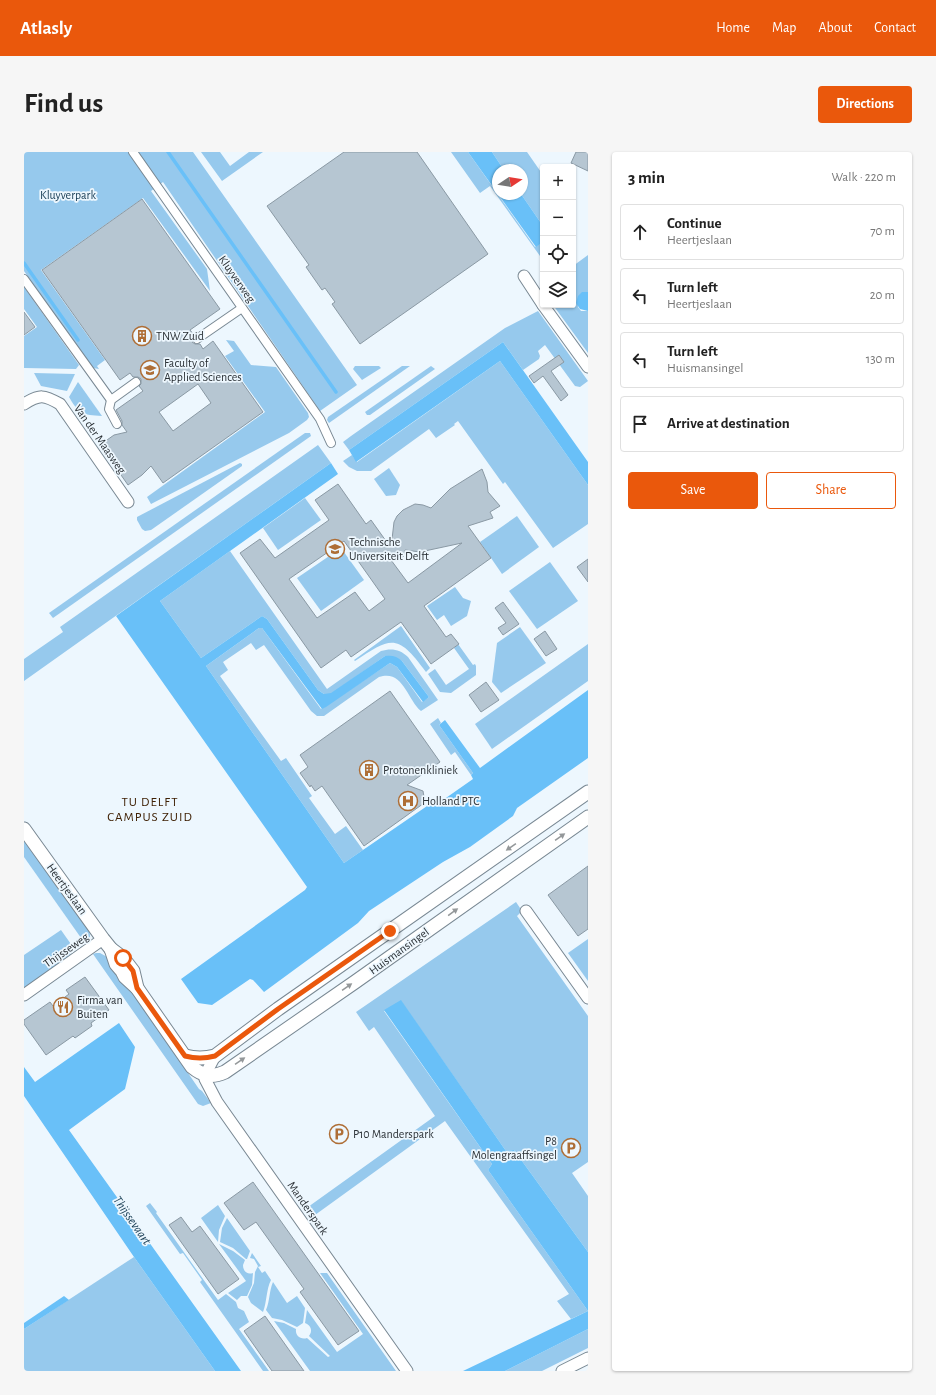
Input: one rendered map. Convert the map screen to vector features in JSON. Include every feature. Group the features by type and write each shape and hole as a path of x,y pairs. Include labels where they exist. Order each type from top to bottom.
{"street":[{"name":"Kluyverweg","path":"133,152 320,419 331,443"},
{"path":"524,276 540,300"},
{"path":"24,279 111,400"},
{"path":"197,339 242,308"},
{"path":"545,308 588,367"},
{"path":"117,424 109,409 111,400 136,382"},
{"name":"Van der Maasweg","path":"24,404 34,397 46,397 60,404 128,502"},
{"name":"Huismansingel","path":"215,1056 278,1009 588,792"},
{"name":"Huismansingel","path":"205,1075 214,1075 225,1072 588,817"},
{"name":"Heertjeslaan","path":"24,829 107,944 116,964 125,977 137,988 192,1067 205,1075"},
{"path":"526,911 588,998"},
{"name":"Thijsseweg","path":"24,995 107,944"},
{"path":"185,1056 195,1059 215,1056"},
{"path":"205,1075 215,1056"},
{"name":"Manderspark","path":"205,1075 206,1083 217,1102 407,1371"},
{"path":"562,1371 588,1358"}],"green space":[{"name":"Kluyverpark","path":"24,152 193,152 357,385 320,411 163,182 151,191 207,269 210,291 143,198 41,270 105,360 97,366 99,369 93,368 24,271"},
{"path":"201,152 220,152 230,166 249,152 263,152 222,181"},
{"path":"451,152 468,152 492,186 492,189 490,186 480,193"},
{"path":"492,152 527,152 540,171 540,222 525,200 528,200 528,164 500,164"},
{"path":"500,200 502,200 535,247 540,244 540,256"},
{"path":"588,255 588,292 585,292 578,307 581,311 588,311 588,353 555,308 576,308 576,264"},
{"path":"24,287 79,365 76,369 24,368 24,336 37,327 24,309"},
{"path":"538,311 588,381 580,387 575,386 545,345 538,351 540,356 539,359 523,370 503,342 349,450 343,442 505,328"},
{"path":"226,340 234,341 251,365 276,367 308,413 309,417 289,433 151,504 147,497 265,412 225,356 234,351"},
{"path":"500,361 588,485 588,524 553,548 505,482 503,484 458,421 454,424 455,425 436,438 429,429 371,471 357,471 349,467 343,461 352,455 357,462"},
{"path":"355,366 379,366 381,368 362,380 353,369"},
{"path":"402,366 410,366 329,423 327,420 328,417"},
{"path":"431,366 435,369 370,415 367,415 365,412"},
{"path":"34,373 75,374 67,391 41,386"},
{"path":"78,382 102,416 85,414 72,403 69,397"},
{"path":"305,433 310,433 311,436 53,618 49,613"},
{"path":"318,445 331,463 24,681 24,659 63,632 60,627"},
{"path":"240,463 242,466 151,530 145,531 142,529 137,517"},
{"path":"389,468 400,485 396,495 386,496 374,479"},
{"path":"305,498 321,520 278,550 263,528"},
{"path":"517,516 539,547 502,574 480,542"},
{"path":"341,548 364,580 321,611 297,578"},
{"path":"230,551 327,689 381,651 392,649 402,652 408,657 438,700 421,711 399,681 394,677 379,677 324,716 317,716 311,711 264,645 256,650 251,643 223,662 228,670 220,676 281,761 286,758 312,796 309,798 335,834 346,826 363,850 344,863 206,666 259,628 262,628 321,709 390,663 397,667 422,702 429,697 402,661 385,656 331,694 324,694 318,690 267,619 262,616 201,658 160,601"},
{"path":"550,562 578,601 537,629 509,591"},
{"path":"455,587 463,598 471,601 467,616 451,626 444,615 437,620 427,606"},
{"path":"401,626 430,668 426,672 408,651 401,645 394,643 386,643 355,661 354,660"},
{"path":"520,627 546,663 501,693 492,682 497,643"},
{"path":"458,644 473,665 475,664 476,675 451,693 440,692 428,674 435,669 446,685 469,669 454,648"},
{"path":"588,644 588,681 492,749 475,724"},
{"path":"438,718 441,723 439,725 473,773 471,775 455,752 451,755 430,724"},
{"path":"24,838 88,928 90,937 86,945 24,857"},
{"path":"516,902 522,911 517,916 588,1016 588,1162 572,1173 588,1196 588,1252 514,1150 506,1151 401,1001 384,1011 492,1164 488,1170 588,1311 571,1319 557,1301 569,1294 445,1121 315,1215 308,1207 435,1116 374,1027 369,1031 356,1012"},
{"path":"61,930 73,947 68,951 71,955 24,988 24,955"},
{"path":"588,939 588,981 568,953"},
{"path":"100,953 109,958 199,1089 211,1103 203,1106 198,1104 93,954"},
{"path":"150,1203 218,1300 226,1294 236,1302 238,1308 244,1311 249,1322 239,1329 269,1371 263,1371 200,1282 202,1280 183,1253 180,1254 146,1206"},
{"path":"218,1205 225,1216 219,1230 218,1242 201,1218"},
{"path":"227,1218 250,1251 247,1259 233,1248 220,1242 222,1228"},
{"path":"219,1244 233,1251 245,1260 243,1267 245,1271 247,1273 253,1273 252,1285 247,1296 241,1296 237,1300 228,1293 246,1281"},
{"path":"252,1253 261,1266 258,1267 262,1273 265,1271 271,1280 263,1312 251,1303 248,1297 254,1283 255,1272 258,1266 254,1259 250,1258"},
{"path":"134,1257 215,1371 24,1371 24,1329"},
{"path":"320,1273 327,1273 396,1371 310,1371 274,1321 284,1323 296,1329 296,1334 299,1337 307,1338 328,1357 330,1356 309,1336 311,1328 305,1323 307,1310 337,1352 363,1334"},
{"path":"273,1282 287,1303 297,1296 305,1308 303,1323 297,1327 282,1320 272,1318 266,1310"},
{"path":"588,1329 588,1348 542,1371 505,1371"}],"water":[{"path":"468,152 492,152 500,164 492,164 492,186"},
{"path":"502,200 525,200 540,222 540,244 536,247"},
{"path":"582,292 588,292 588,311 580,309 576,303 578,296"},
{"path":"503,342 588,462 588,485 500,361 356,462 349,450"},
{"path":"331,463 338,474 160,601 201,658 262,616 267,619 318,690 324,694 331,693 385,656 390,656 396,657 402,661 429,697 423,702 397,667 390,663 322,709 262,628 259,628 206,666 344,863 430,804 433,807 473,779 471,775 473,773 439,725 445,720 480,768 588,690 588,758 517,808 513,816 470,847 443,862 369,911 358,923 264,992 253,980 250,979 212,1005 198,1003 181,979 305,890 307,887 116,616"},
{"path":"401,1000 506,1151 514,1150 588,1252 588,1311 488,1170 492,1164 384,1010"},
{"name":"Thijssevaart","path":"119,1023 135,1047 125,1089 69,1130 241,1371 215,1371 134,1257 24,1096 24,1067 35,1082"},
{"path":"64,1296 69,1300 24,1329 24,1323"},
{"path":"588,1311 588,1329 505,1371 463,1371"}],"building":[{"path":"344,152 417,152 488,254 360,344 332,304 335,302 325,288 322,290 306,267 309,265 267,206"},
{"path":"576,152 588,152 588,171 576,164 571,163"},
{"name":"TNW Zuid","path":"142,199 220,309 190,330 194,335 192,342 195,344 200,344 203,349 213,341 263,412 163,483 151,466 142,475 128,485 100,445 114,435 127,432 122,425 122,421 116,410 143,391 139,386 141,384 141,379 138,377 133,377 130,373 120,380 42,270","holes":["198,384 211,403 173,431 159,412"]},
{"path":"24,312 35,327 24,335"},
{"path":"559,355 564,362 551,371 568,395 561,401 543,376 534,383 529,376"},
{"path":"482,469 487,482 488,492 500,506 490,512 493,518 468,526 491,558 424,606 446,637 451,634 459,644 431,664 401,622 351,657 346,650 321,668 240,553 260,539 275,558 329,520 315,500 338,484 366,524 371,520 391,548 394,522 403,510 415,504 431,508 450,489","holes":["344,541 385,599 369,611 355,592 317,618 289,579","462,543 408,583 391,560 403,557 405,550 420,552"]},
{"path":"588,559 588,582 577,567"},
{"path":"503,602 519,624 503,635 498,628 506,623 495,608"},
{"path":"545,631 557,649 546,656 534,639"},
{"path":"486,682 499,700 481,712 469,695"},
{"name":"Protonenkliniek","path":"390,691 440,762 407,785 423,791 424,797 427,801 364,846 322,786 315,791 311,785 310,787 300,773 308,767 300,755"},
{"path":"588,866 588,929 578,936 548,895"},
{"path":"85,977 109,1010 91,1023 92,1026 75,1038 73,1036 46,1055 24,1024 24,1020 50,1002 53,1006 69,994 66,990"},
{"path":"253,1182 359,1331 338,1345 300,1292 304,1289 256,1222 244,1230 224,1203"},
{"path":"181,1217 192,1232 200,1226 239,1279 218,1294 169,1225"},
{"path":"265,1316 304,1371 272,1371 244,1331"}],"waterway":[{"path":"168,152 336,392"},
{"path":"24,263 78,340"}],"place":[{"name":"TNW Zuid","path":"142,336"},
{"name":"Faculty of Applied Sciences","path":"150,370"},
{"name":"Technische Universiteit Delft","path":"335,549"},
{"name":"Protonenkliniek","path":"369,770"},
{"name":"Holland PTC","path":"408,801"},
{"name":"Firma van Buiten","path":"63,1007"},
{"name":"P10 Manderspark","path":"339,1134"},
{"name":"P8 Molengraaffsingel","path":"571,1148"}],"district":[{"name":"TU DELFT CAMPUS ZUID","path":"150,808"}],"route":[{"path":"123,958 133,971 137,988 185,1056 195,1059 205,1058 215,1056 278,1009 390,931"}]}
